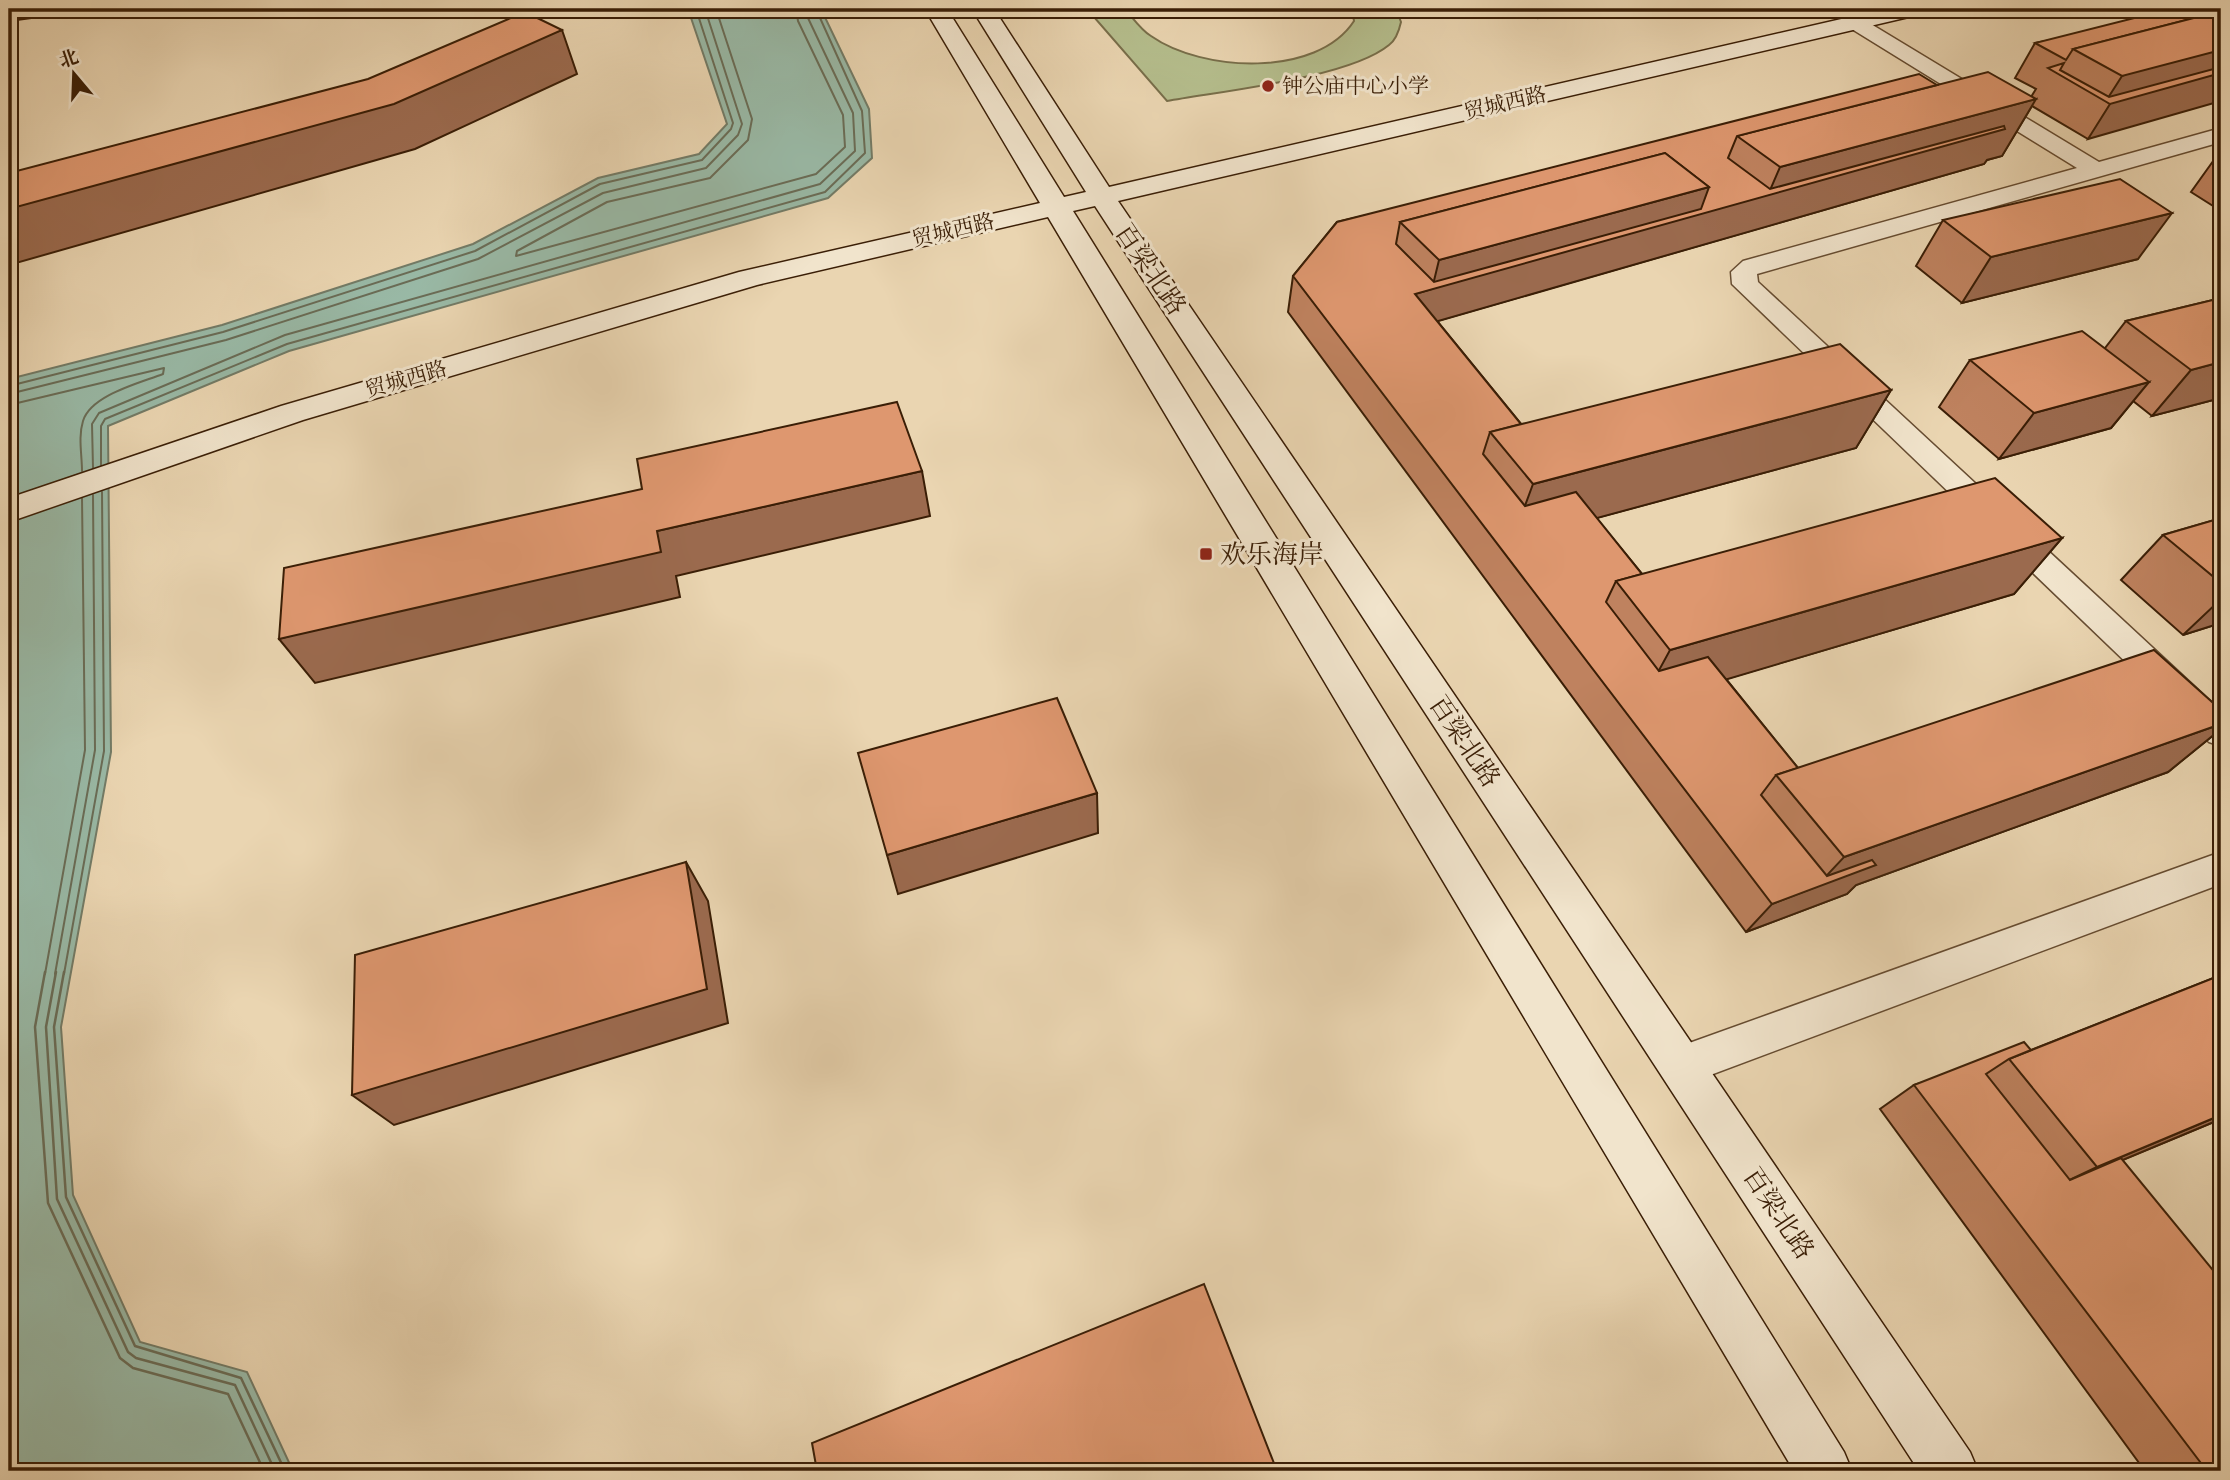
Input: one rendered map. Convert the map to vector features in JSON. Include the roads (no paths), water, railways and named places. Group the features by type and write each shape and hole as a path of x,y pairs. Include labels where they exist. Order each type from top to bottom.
{"street":[{"name":"百梁北路","path":"936,9 1825,1471"},
{"name":"百梁北路","path":"983,9 1102,196 1951,1471"},
{"name":"贸城西路","path":"9,510 292,413 749,278 1055,205 1913,9"}],"lane":[{"path":"1854,22 2096,170"},
{"path":"2221,135 1752,266 1744,272 1745,284 2221,732"},
{"path":"1681,1066 2221,869"}],"water":[{"path":"688,9 821,9 869,109 872,158 828,198 289,351 108,426 111,752 61,1027 73,1195 140,1342 247,1372 293,1471 9,1471 9,379 222,325 473,244 598,178 699,154 727,124"}],"place":[{"name":"钟公庙中心小学","path":"1268,86"},
{"name":"欢乐海岸","path":"1206,554"}]}
